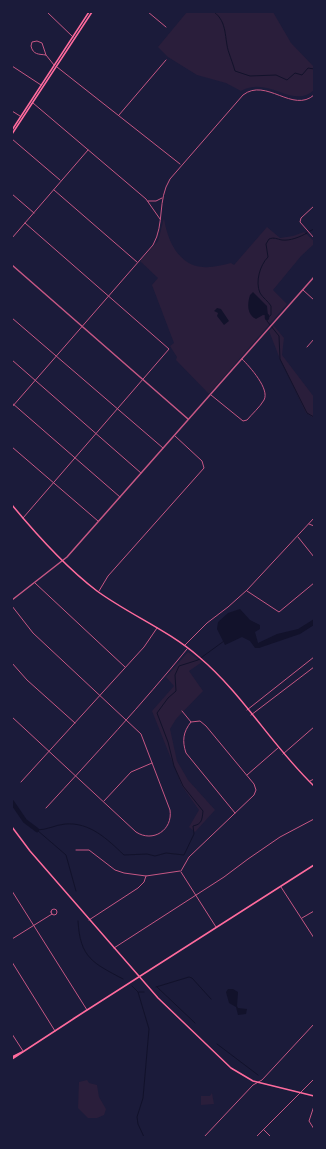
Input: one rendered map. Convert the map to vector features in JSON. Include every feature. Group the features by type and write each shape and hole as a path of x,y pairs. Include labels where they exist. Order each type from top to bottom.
{"main road":[{"path":"12,134 91,12"},
{"path":"12,130 22,117"},
{"path":"12,505 64,560 98,592 185,645 205,662 283,754 314,786"},
{"path":"12,827 24,844 158,998 231,1068 243,1076 258,1082 314,1096"},
{"path":"12,1058 314,865"}],"street":[{"path":"47,12 74,38"},
{"path":"148,12 166,27"},
{"path":"46,55 38,54 33,51 30,46 32,42 37,40 42,43 46,55 55,66 181,164"},
{"path":"119,116 166,60"},
{"path":"12,66 42,86"},
{"path":"12,407 138,262 157,238 162,198 167,184 181,164 247,92 263,89 292,100 301,101 314,95"},
{"path":"32,102 146,199 160,220"},
{"path":"12,111 22,117"},
{"path":"12,139 61,181"},
{"path":"12,238 88,150"},
{"path":"54,190 138,262"},
{"path":"12,194 34,213"},
{"path":"146,199 154,202 162,198"},
{"path":"314,206 301,218 300,222 314,238"},
{"path":"23,518 143,380 168,349 25,224"},
{"path":"12,265 189,420"},
{"path":"12,600 64,560 314,277"},
{"path":"303,290 314,300"},
{"path":"12,318 163,449"},
{"path":"307,347 314,339"},
{"path":"211,394 243,421 247,420 264,401 266,396 264,389 253,370 242,359"},
{"path":"12,360 141,473"},
{"path":"12,404 120,497"},
{"path":"98,592 108,576 204,468 202,461 174,436"},
{"path":"12,447 98,521"},
{"path":"185,645 207,623 247,590 298,537 314,518"},
{"path":"308,524 314,526"},
{"path":"298,537 314,557"},
{"path":"35,583 125,667"},
{"path":"247,590 279,612 314,583"},
{"path":"12,606 33,633 144,737 170,812 169,824 163,832 153,836 140,834 103,802 12,717"},
{"path":"22,782 144,647 157,628"},
{"path":"46,808 127,721 147,695 188,648"},
{"path":"247,710 314,657"},
{"path":"12,663 27,680 76,724"},
{"path":"251,715 314,667"},
{"path":"182,711 191,722"},
{"path":"181,871 189,857 255,793 254,784 204,723 197,721 191,722"},
{"path":"191,722 184,736 186,753 235,813"},
{"path":"283,754 314,727"},
{"path":"247,775 278,748"},
{"path":"103,802 131,772 153,763"},
{"path":"310,782 314,779"},
{"path":"114,948 280,838 314,819"},
{"path":"76,850 89,850 118,872 146,876 181,871"},
{"path":"181,871 216,928"},
{"path":"89,920 138,888 144,882 146,876"},
{"path":"281,887 314,938"},
{"path":"12,891 86,1010"},
{"path":"302,919 314,911"},
{"path":"12,939 52,914"},
{"path":"12,962 54,1031"},
{"path":"204,1137 314,1024"},
{"path":"12,1034 22,1052"},
{"path":"256,1137 314,1079"},
{"path":"314,1106 309,1121 314,1129"},
{"path":"263,1129 271,1137"}],"shaded area":[{"path":"187,12 273,12 291,43 314,67 314,90 306,95 298,96 261,87 251,87 241,91 226,83 197,75 168,57 158,47"},
{"path":"164,218 171,243 181,257 195,266 213,267 231,263 234,265 267,227 280,238 293,236 304,232 314,241 314,244 301,256 273,290 287,304 209,394 176,360 177,357 170,346 174,343 152,285 158,278 140,261 158,241"},
{"path":"253,292 267,306 268,316 263,315 256,319 249,312 248,302 250,295"},
{"path":"217,308 221,309 229,321 224,325 217,316 218,313 214,311"},
{"path":"274,326 284,338 282,355 314,397 314,418 306,413 280,359 269,331"},
{"path":"240,609 250,620 260,625 260,629 255,632 258,643 277,634 298,629 314,619 314,625 300,634 259,648 255,648 250,641 242,637 225,645 217,629 218,622 228,613"},
{"path":"188,652 202,662 189,671 203,691 176,719 170,729 177,761 188,780 215,810 195,832 189,827 199,810 182,786 152,711 174,686 166,677"},
{"path":"228,989 233,989 238,992 237,1006 238,1008 247,1009 246,1014 238,1015 236,1007 229,1003 226,992"},
{"path":"87,1080 89,1083 97,1085 99,1097 106,1109 104,1115 97,1118 88,1118 78,1108 79,1082"},
{"path":"212,1093 214,1104 201,1105 201,1096 210,1096"}],"waterway":[{"path":"214,12 222,21 224,26 227,48 235,71 250,76 276,75 287,80 295,73 302,75 308,68 314,69"},
{"path":"310,231 314,229"},
{"path":"307,233 288,240 274,238 269,239 266,244 268,257 265,260 259,274 258,284 260,293 271,306 271,315 267,318 267,321 279,336 280,359 307,413 314,417"},
{"path":"37,830 65,824 74,824 98,833 124,855 147,854 155,856 166,853 184,855 194,834 193,826 201,821 203,811 183,786 174,766 168,742 157,713 168,698 176,691 175,675 179,666 198,660 224,641"},
{"path":"12,802 25,821 37,830"},
{"path":"37,830 66,855 76,891"},
{"path":"78,921 82,943 90,958 123,979"},
{"path":"156,987 189,977 192,978 211,999"},
{"path":"132,986 138,992 149,1029 143,1098 137,1117 138,1124 144,1137"},
{"path":"157,987 195,1023"},
{"path":"139,992 144,992"},
{"path":"217,1044 258,1075"}]}
